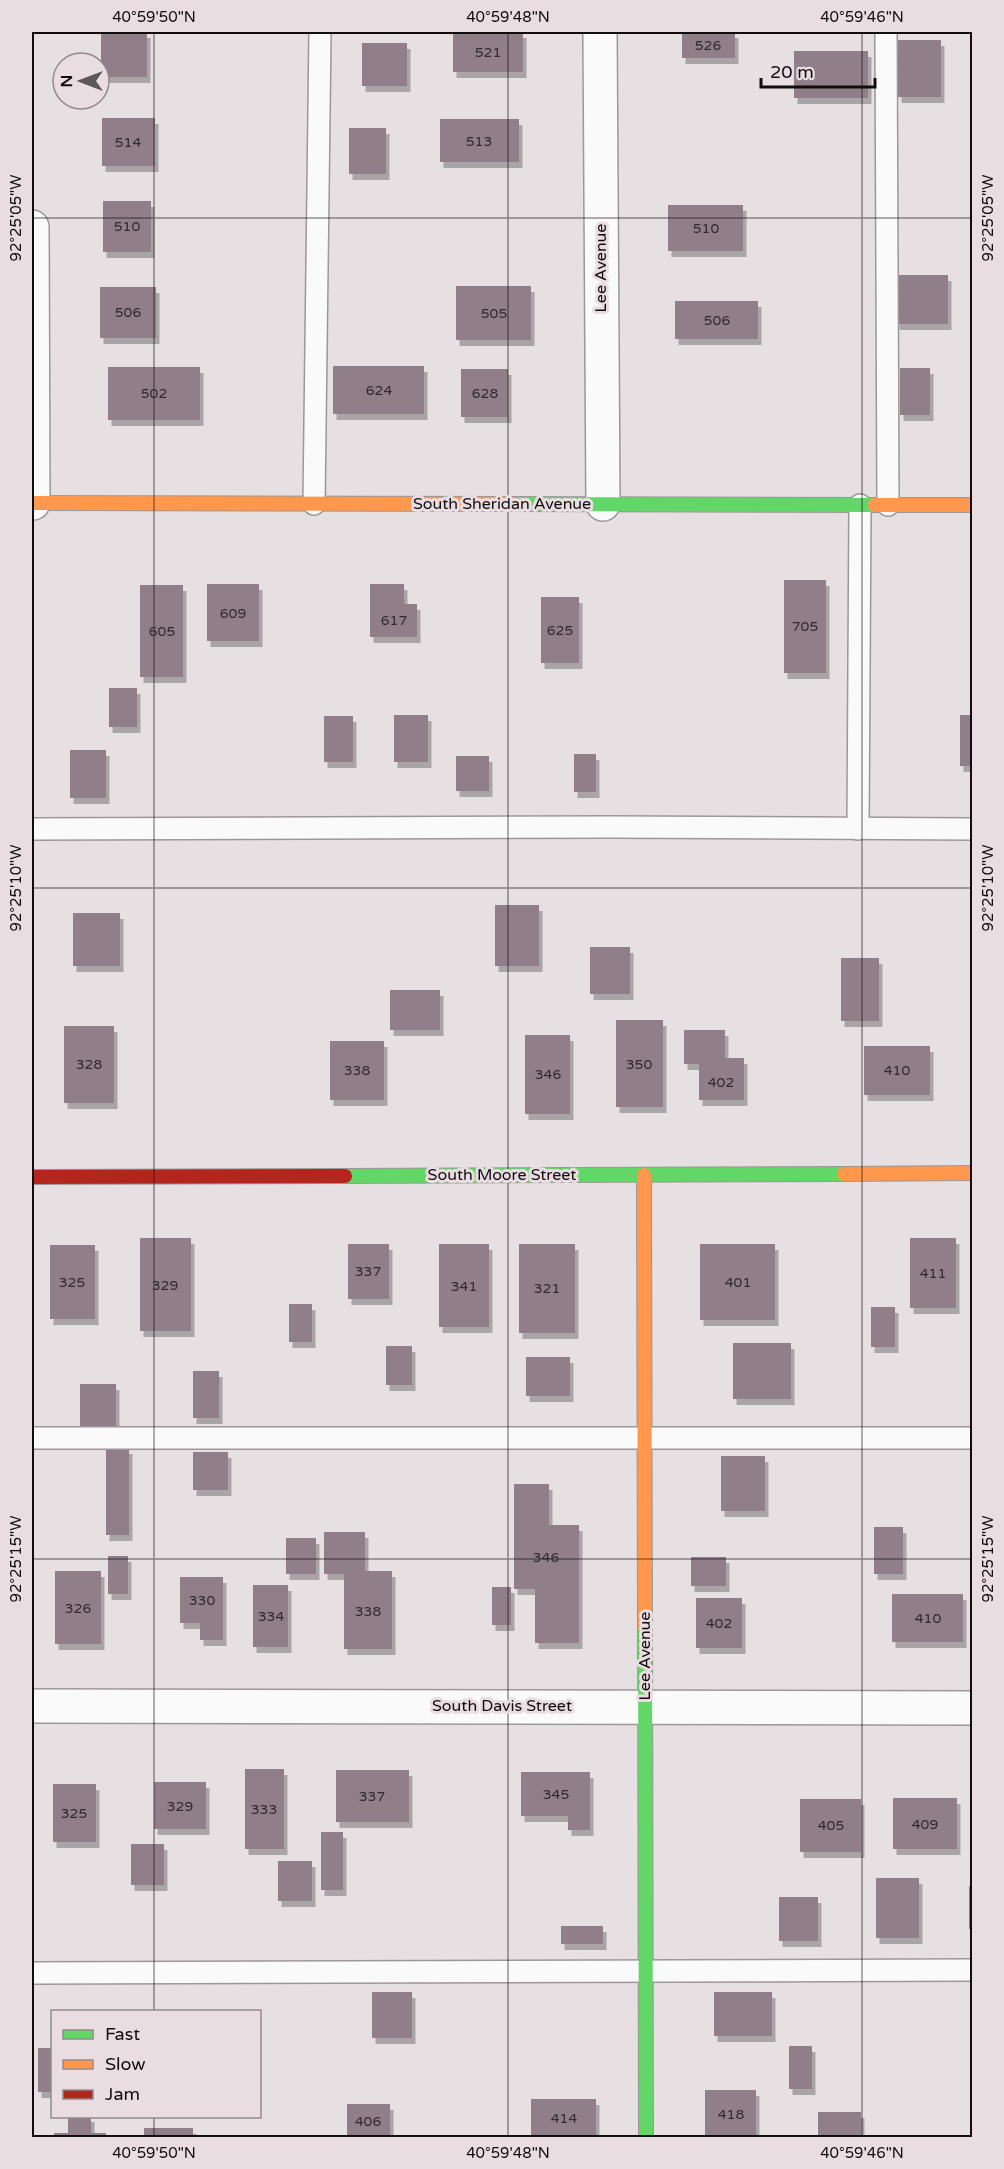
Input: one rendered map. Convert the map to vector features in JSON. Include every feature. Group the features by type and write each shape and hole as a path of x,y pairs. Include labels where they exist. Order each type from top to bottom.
{"street":[{"name":"Lee Avenue","path":"600,32 603,504"},
{"path":"32,227 32,505"},
{"name":"South Sheridan Avenue","path":"32,505 972,505"},
{"name":"South Moore Street","path":"32,1177 972,1173"},
{"name":"Lee Avenue","path":"644,1174 646,2138"},
{"name":"South Davis Street","path":"32,1706 972,1708"}],"lane":[{"path":"314,504 320,32"},
{"path":"886,32 888,504"},
{"path":"858,829 860,504"},
{"path":"32,829 612,827 972,829"},
{"path":"32,1438 972,1438"},
{"path":"32,1973 972,1970"}],"building":[{"path":"101,32 147,32 147,77 111,77 111,51 101,51"},
{"path":"453,32 523,32 523,72 453,72"},
{"path":"682,32 735,32 735,58 682,58"},
{"path":"898,40 941,40 941,97 898,97"},
{"path":"362,43 407,43 407,86 362,86"},
{"path":"794,51 868,51 868,98 794,98"},
{"path":"102,118 155,118 155,166 102,166"},
{"path":"440,119 519,119 519,162 440,162"},
{"path":"349,128 386,128 386,174 349,174"},
{"path":"103,201 151,201 151,252 103,252"},
{"path":"668,205 743,205 743,251 668,251"},
{"path":"896,275 948,275 948,324 896,324"},
{"path":"456,286 531,286 531,340 456,340"},
{"path":"100,287 156,287 156,338 100,338"},
{"path":"675,301 758,301 758,339 675,339"},
{"path":"333,366 424,366 424,414 333,414"},
{"path":"108,367 200,367 200,420 108,420"},
{"path":"900,368 930,368 930,415 900,415"},
{"path":"461,369 508,369 508,417 461,417"},
{"path":"784,580 826,580 826,673 784,673"},
{"path":"207,584 259,584 259,641 207,641"},
{"path":"370,584 404,584 404,604 417,604 417,637 370,637"},
{"path":"140,585 183,585 183,677 140,677"},
{"path":"541,597 579,597 579,663 541,663"},
{"path":"109,688 137,688 137,727 109,727"},
{"path":"394,715 428,715 428,762 394,762"},
{"path":"960,715 972,715 972,766 960,766"},
{"path":"324,716 353,716 353,762 324,762"},
{"path":"70,750 106,750 106,798 70,798"},
{"path":"574,754 596,754 596,792 574,792"},
{"path":"456,756 489,756 489,791 456,791"},
{"path":"495,905 539,905 539,966 495,966"},
{"path":"73,913 120,913 120,966 73,966"},
{"path":"590,947 630,947 630,994 590,994"},
{"path":"841,958 879,958 879,1021 841,1021"},
{"path":"390,990 440,990 440,1030 390,1030"},
{"path":"616,1020 663,1020 663,1107 616,1107"},
{"path":"64,1026 114,1026 114,1103 64,1103"},
{"path":"684,1030 725,1030 725,1058 744,1058 744,1100 699,1100 699,1064 684,1064"},
{"path":"525,1035 570,1035 570,1114 525,1114"},
{"path":"330,1041 384,1041 384,1100 330,1100"},
{"path":"864,1046 930,1046 930,1095 864,1095"},
{"path":"140,1238 191,1238 191,1331 140,1331"},
{"path":"910,1238 956,1238 956,1308 910,1308"},
{"path":"348,1244 389,1244 389,1299 348,1299"},
{"path":"439,1244 489,1244 489,1327 439,1327"},
{"path":"519,1244 575,1244 575,1333 519,1333"},
{"path":"700,1244 775,1244 775,1320 700,1320"},
{"path":"50,1245 95,1245 95,1319 50,1319"},
{"path":"289,1304 312,1304 312,1342 289,1342"},
{"path":"871,1307 895,1307 895,1347 871,1347"},
{"path":"733,1343 791,1343 791,1399 733,1399"},
{"path":"386,1346 412,1346 412,1385 386,1385"},
{"path":"526,1357 570,1357 570,1396 526,1396"},
{"path":"193,1371 219,1371 219,1418 193,1418"},
{"path":"80,1384 116,1384 116,1426 80,1426"},
{"path":"106,1448 129,1448 129,1535 106,1535"},
{"path":"193,1452 228,1452 228,1490 193,1490"},
{"path":"721,1456 765,1456 765,1511 721,1511"},
{"path":"514,1484 549,1484 549,1525 579,1525 579,1643 535,1643 535,1589 514,1589"},
{"path":"874,1527 903,1527 903,1574 874,1574"},
{"path":"324,1532 365,1532 365,1571 392,1571 392,1649 344,1649 344,1574 324,1574"},
{"path":"286,1538 316,1538 316,1574 286,1574"},
{"path":"108,1556 128,1556 128,1594 108,1594"},
{"path":"691,1557 726,1557 726,1586 691,1586"},
{"path":"55,1571 101,1571 101,1644 55,1644"},
{"path":"180,1577 223,1577 223,1640 200,1640 200,1623 180,1623"},
{"path":"253,1585 288,1585 288,1647 253,1647"},
{"path":"492,1587 511,1587 511,1625 492,1625"},
{"path":"892,1594 963,1594 963,1642 892,1642"},
{"path":"696,1598 742,1598 742,1648 696,1648"},
{"path":"245,1769 284,1769 284,1849 245,1849"},
{"path":"336,1770 409,1770 409,1822 336,1822"},
{"path":"521,1772 590,1772 590,1830 568,1830 568,1816 521,1816"},
{"path":"154,1782 206,1782 206,1829 154,1829"},
{"path":"53,1784 96,1784 96,1842 53,1842"},
{"path":"893,1798 957,1798 957,1849 893,1849"},
{"path":"800,1799 861,1799 861,1852 800,1852"},
{"path":"321,1832 343,1832 343,1890 321,1890"},
{"path":"131,1844 164,1844 164,1885 131,1885"},
{"path":"278,1861 312,1861 312,1901 278,1901"},
{"path":"876,1878 919,1878 919,1938 876,1938"},
{"path":"969,1886 972,1886 972,1929 969,1929"},
{"path":"779,1897 818,1897 818,1941 779,1941"},
{"path":"561,1926 603,1926 603,1944 561,1944"},
{"path":"372,1992 412,1992 412,2038 372,2038"},
{"path":"714,1992 772,1992 772,2036 714,2036"},
{"path":"789,2046 812,2046 812,2089 789,2089"},
{"path":"38,2048 51,2048 51,2092 38,2092"},
{"path":"705,2090 756,2090 756,2138 705,2138"},
{"path":"531,2099 596,2099 596,2138 531,2138"},
{"path":"347,2104 390,2104 390,2138 347,2138"},
{"path":"818,2112 861,2112 861,2138 818,2138"},
{"path":"68,2118 91,2118 91,2133 106,2133 106,2138 54,2138 54,2133 68,2133"},
{"path":"144,2128 193,2128 193,2138 144,2138"}],"traffic: fast":[{"path":"510,504 875,505"},
{"path":"345,1176 844,1174"},
{"path":"645,1627 646,2138"}],"traffic: slow":[{"path":"32,503 510,504"},
{"path":"875,505 972,505"},
{"path":"844,1174 972,1173"},
{"path":"644,1175 645,1627"}],"traffic: jam":[{"path":"32,1177 345,1176"}]}
